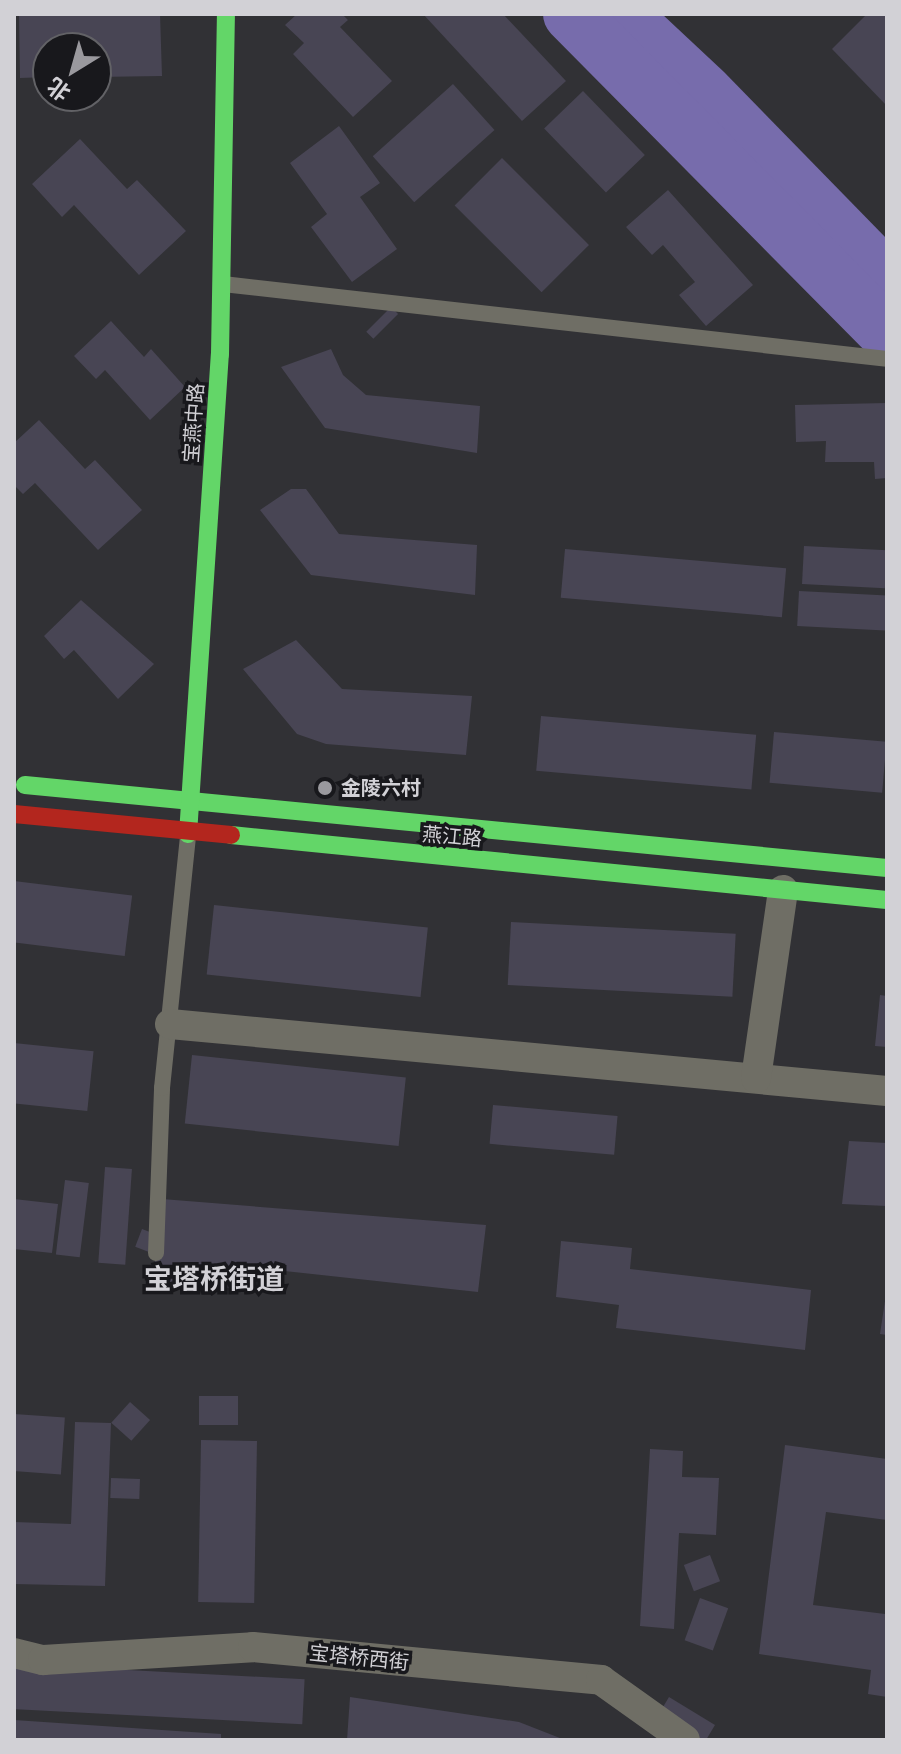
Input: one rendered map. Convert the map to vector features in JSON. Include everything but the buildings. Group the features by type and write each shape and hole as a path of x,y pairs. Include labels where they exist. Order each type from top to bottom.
{"main road":[{"name":"宝燕中路","path":"188,834 221,283 226,14"},
{"path":"14,784 887,868"},
{"name":"燕江路","path":"14,814 188,834 887,900"}],"street":[{"path":"756,1078 783,890"},
{"path":"170,1024 887,1091"},
{"name":"宝塔桥西街","path":"14,1653 43,1660 253,1647 601,1680 685,1740"}],"lane":[{"path":"221,283 887,359"},
{"path":"156,1253 170,1024 188,834"}],"shaded area":[{"path":"591,14 662,14 724,72 887,239 887,297"}],"waterway":[{"path":"571,14 887,333"}],"traffic: fast":[{"path":"188,834 220,354 226,14"},
{"path":"25,785 887,868"},
{"path":"231,835 887,900"}],"traffic: jam":[{"path":"14,814 231,835"}],"place":[{"name":"金陵六村","path":"325,788"}],"district":[{"name":"宝塔桥街道","path":"214,1279"}]}
